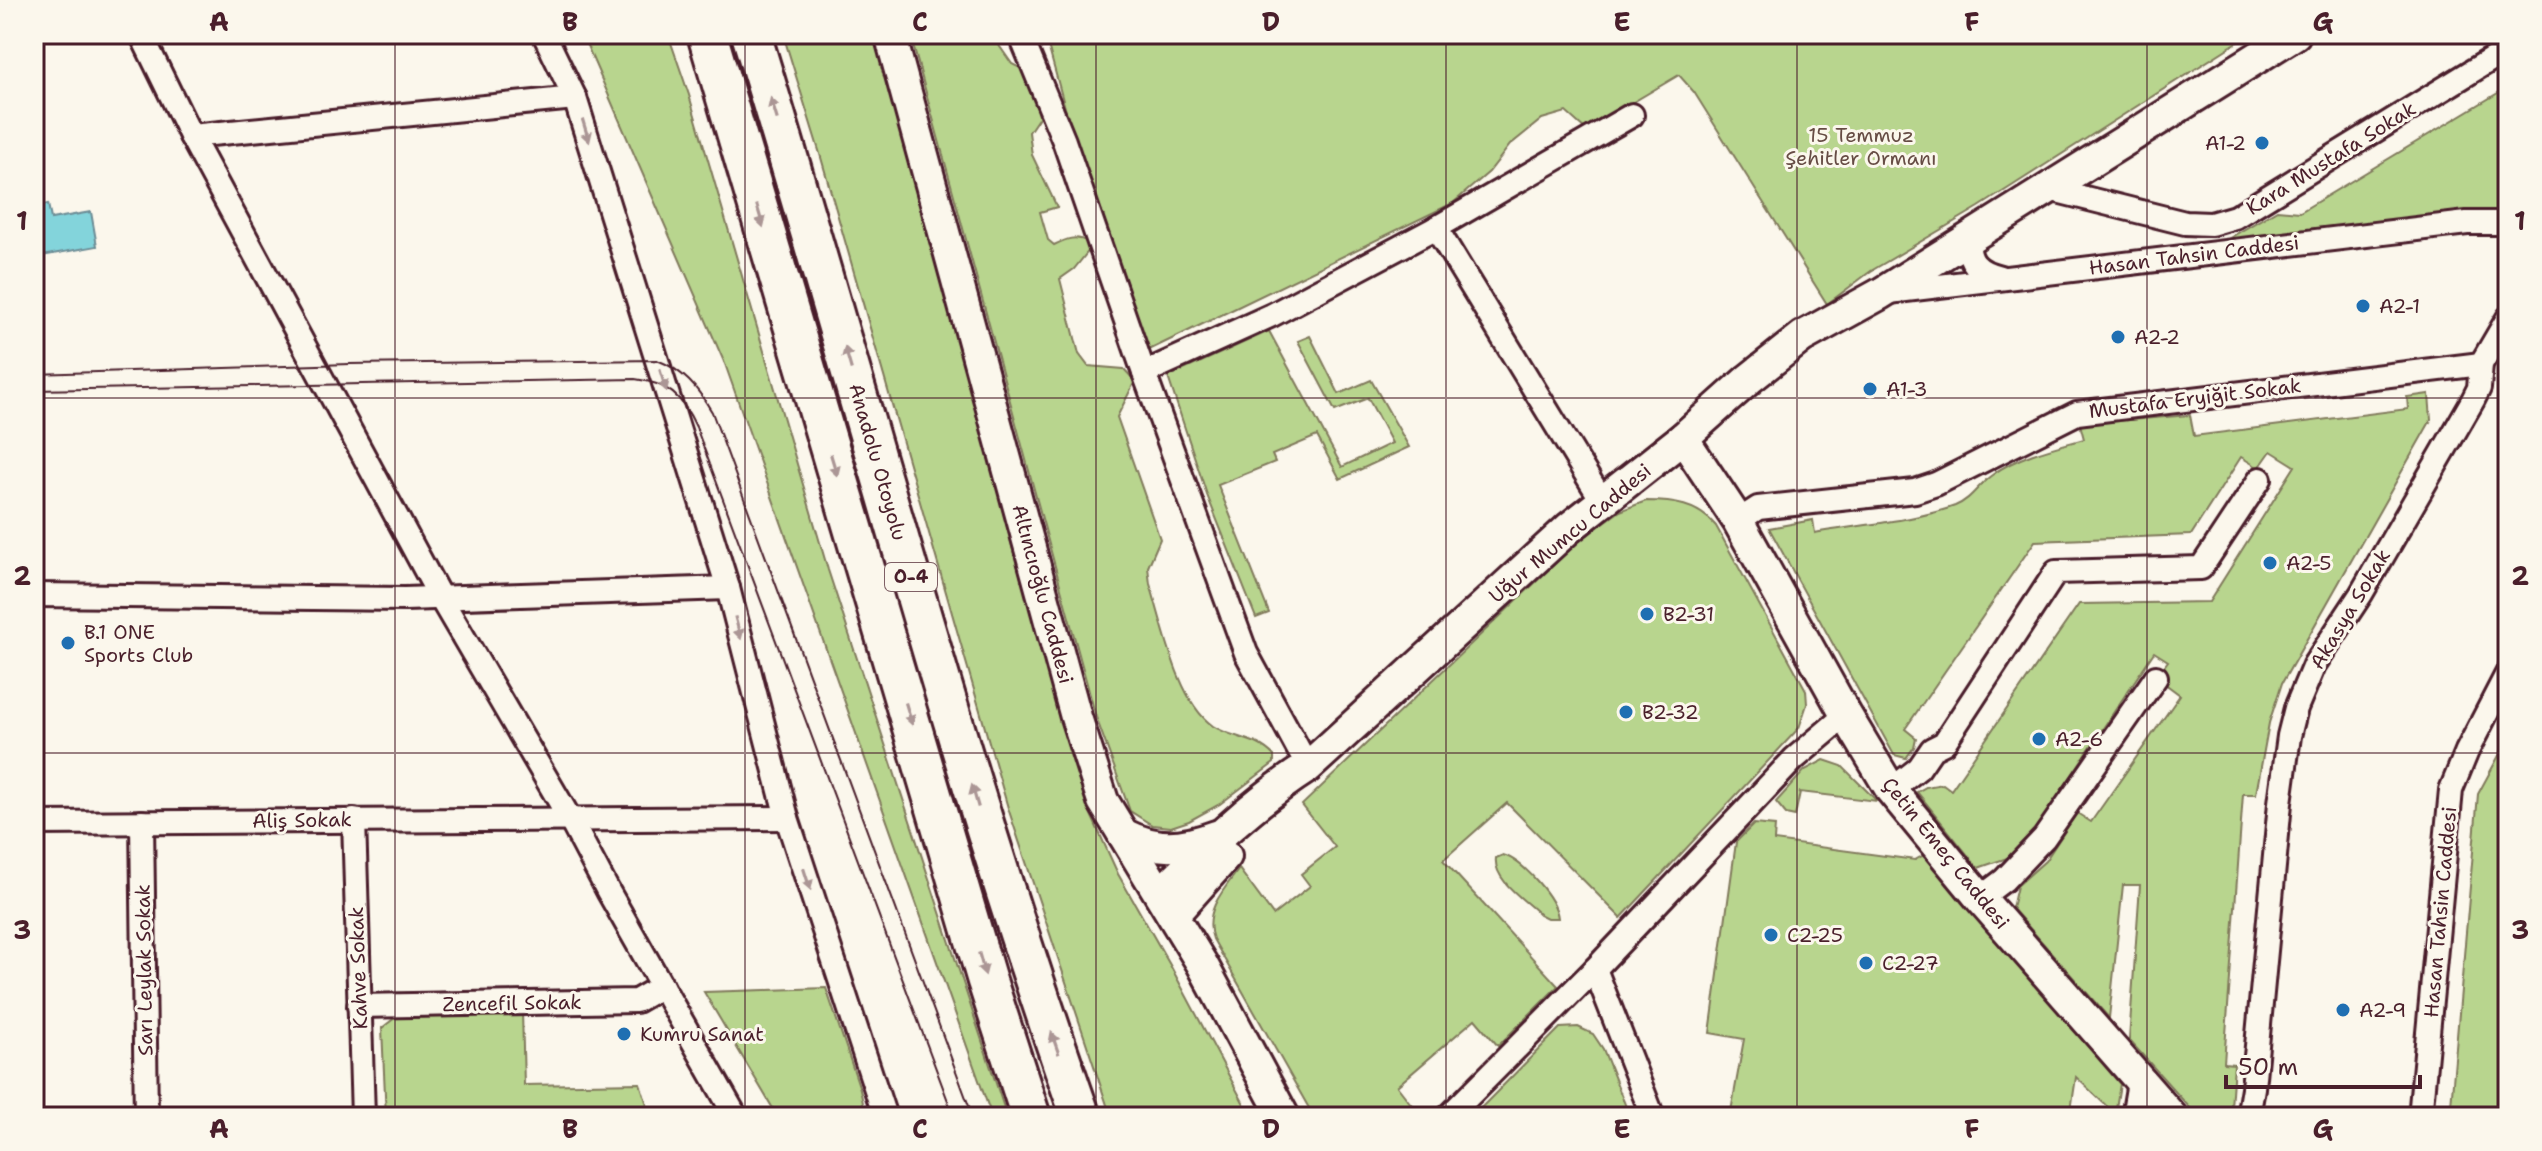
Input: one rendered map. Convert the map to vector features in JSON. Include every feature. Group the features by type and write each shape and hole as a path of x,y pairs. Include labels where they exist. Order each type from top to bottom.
{"highway":[{"name":"Anadolu Otoyolu","path":"707,34 987,981 1031,1117"},
{"name":"Anadolu Otoyolu","path":"751,34 980,814 1028,969 1081,1117"}],"street":[{"path":"141,34 191,136 440,597 570,819 736,1117"},
{"path":"544,34 575,98 728,588 787,818 885,1117"},
{"name":"Altıncıoğlu Caddesi","path":"890,34 1076,717 1103,801 1202,964 1284,1117"},
{"path":"1020,34 1064,141 1246,653 1308,767"},
{"name":"Uğur Mumcu Caddesi","path":"1308,767 1569,528 1683,438 1802,337 1880,294 2295,34"},
{"name":"Kara Mustafa Sokak","path":"2049,189 2185,223 2211,224 2235,217 2508,49"},
{"path":"191,136 575,98"},
{"path":"1144,373 1272,315 1436,228 1632,115"},
{"name":"Hasan Tahsin Caddesi","path":"1880,294 2467,223 2508,223"},
{"path":"1436,228 1603,502"},
{"path":"1970,237 1967,249 1975,268 1984,274 2001,277"},
{"name":"Akasya Sokak","path":"2248,1117 2280,796 2296,708 2314,665 2361,594 2473,400 2479,388 2481,364 2508,318"},
{"name":"Mustafa Eryiğit Sokak","path":"1738,521 1758,508 1915,491 1936,484 2077,413 2481,364"},
{"name":"Çetin Emeç Caddesi","path":"1683,438 1738,521 1891,790 1980,898 2172,1117"},
{"path":"1891,790 1919,768 1932,749 1944,743 2056,572 2201,568 2260,479"},
{"path":"34,595 389,599 728,588"},
{"name":"Hasan Tahsin Caddesi","path":"2420,1117 2451,790 2467,751 2508,672"},
{"path":"1980,898 2004,880 2044,838 2156,677"},
{"path":"1448,1117 1595,969 1794,759 1846,715"},
{"path":"1166,905 1221,834 1283,783 1308,767"},
{"path":"1166,905 1218,865 1292,793 1308,767"},
{"name":"Aliş Sokak","path":"34,823 787,818"},
{"name":"Kahve Sokak","path":"354,820 363,1117"},
{"name":"Sarı Leylak Sokak","path":"142,822 146,1117"},
{"path":"1123,834 1145,845 1167,847 1192,845 1221,834"},
{"path":"1595,969 1653,1117"},
{"name":"Zencefil Sokak","path":"359,1006 636,1001 662,986"},
{"path":"2133,1117 2139,1082"}],"green space":[{"path":"582,34 668,34 689,95 828,570 1007,1117 992,1117 725,364"},
{"path":"783,34 874,34 1013,550 1087,806 1118,874 1251,1117 1111,1117 1008,808"},
{"path":"910,34 991,34 1012,64 1028,72 1037,93 1039,117 1029,132 1032,155 1057,207 1040,212 1048,240 1054,245 1075,238 1088,242 1090,249 1074,269 1060,279 1079,354 1088,366 1124,369 1135,381 1117,417 1160,539 1148,567 1150,584 1173,661 1200,714 1213,726 1260,745 1274,756 1274,763 1220,804 1189,821 1171,827 1152,825 1130,811 1096,717"},
{"name":"15 Temmuz Şehitler Ormanı","path":"1045,34 2250,34 1979,207 1871,271 1827,304 1694,92 1679,75 1586,130 1566,112 1542,119 1510,145 1489,172 1453,203 1149,350 1065,108"},
{"path":"2508,87 2508,214 2221,243 2277,210 2300,212"},
{"path":"1269,331 1342,467 1392,443 1368,398 1335,411 1298,341 1310,336 1339,394 1371,380 1409,447 1340,479 1317,436 1272,455 1275,462 1218,485 1269,613 1256,618 1207,495 1168,377"},
{"path":"2429,394 2431,420 2282,683 2269,723 2256,794 2243,794 2224,1063 2234,1064 2231,1108 2222,1117 2198,1117 2129,1040 2140,885 2123,885 2109,1018 2012,908 2017,886 2045,861 2077,813 2091,822 2180,695 2156,677 2168,661 2154,652 2019,854 1978,868 1917,792 1943,784 1951,790 2079,604 2209,602 2295,466 2271,451 2259,468 2241,457 2191,535 2035,541 1905,729 1916,738 1906,758 1894,755 1769,528 1813,520 1815,533 1904,519 1955,506 2013,462 2084,439 2080,424 2190,415 2194,436 2408,409 2407,397"},
{"path":"1646,501 1693,508 1716,526 1806,690 1807,704 1799,728 1621,918 1507,803 1443,860 1558,986 1498,1046 1475,1019 1397,1086 1421,1117 1314,1117 1213,939 1211,920 1216,902 1239,869 1273,915 1310,886 1301,874 1335,847 1302,805 1581,539 1620,511"},
{"path":"2508,739 2508,1117 2450,1117 2478,794"},
{"path":"1824,760 1842,766 1877,801 1800,792 1795,816 1786,814 1776,802 1805,770"},
{"path":"1754,824 1775,826 1774,841 1915,860 1924,855 2120,1084 2115,1114 2076,1077 2070,1117 1730,1117 1744,1039 1710,1033 1736,842"},
{"path":"1503,855 1537,881 1558,918 1539,914 1505,882 1496,866 1496,858"},
{"path":"826,988 860,1089 866,1117 778,1117 704,992"},
{"path":"522,1011 524,1085 640,1083 651,1117 386,1117 382,1028 396,1017"},
{"path":"1578,1027 1593,1034 1603,1049 1630,1117 1472,1117 1560,1028"}],"water":[{"path":"48,204 51,219 91,212 97,246 36,257 34,207"}],"tram line":[{"path":"34,374 350,364 657,360 682,375 712,412 973,1117"},
{"path":"34,390 635,379 656,384 673,393 696,427 954,1117"}],"place":[{"name":"A1-2","path":"2262,143"},
{"name":"A2-1","path":"2363,306"},
{"name":"A2-2","path":"2118,337"},
{"name":"A1-3","path":"1870,389"},
{"name":"A2-5","path":"2270,563"},
{"name":"B2-31","path":"1647,614"},
{"name":"B.1 ONE Sports Club","path":"68,643"},
{"name":"B2-32","path":"1626,712"},
{"name":"A2-6","path":"2039,739"},
{"name":"C2-25","path":"1771,935"},
{"name":"C2-27","path":"1866,963"},
{"name":"A2-9","path":"2343,1010"},
{"name":"Kumru Sanat","path":"624,1034"}]}
